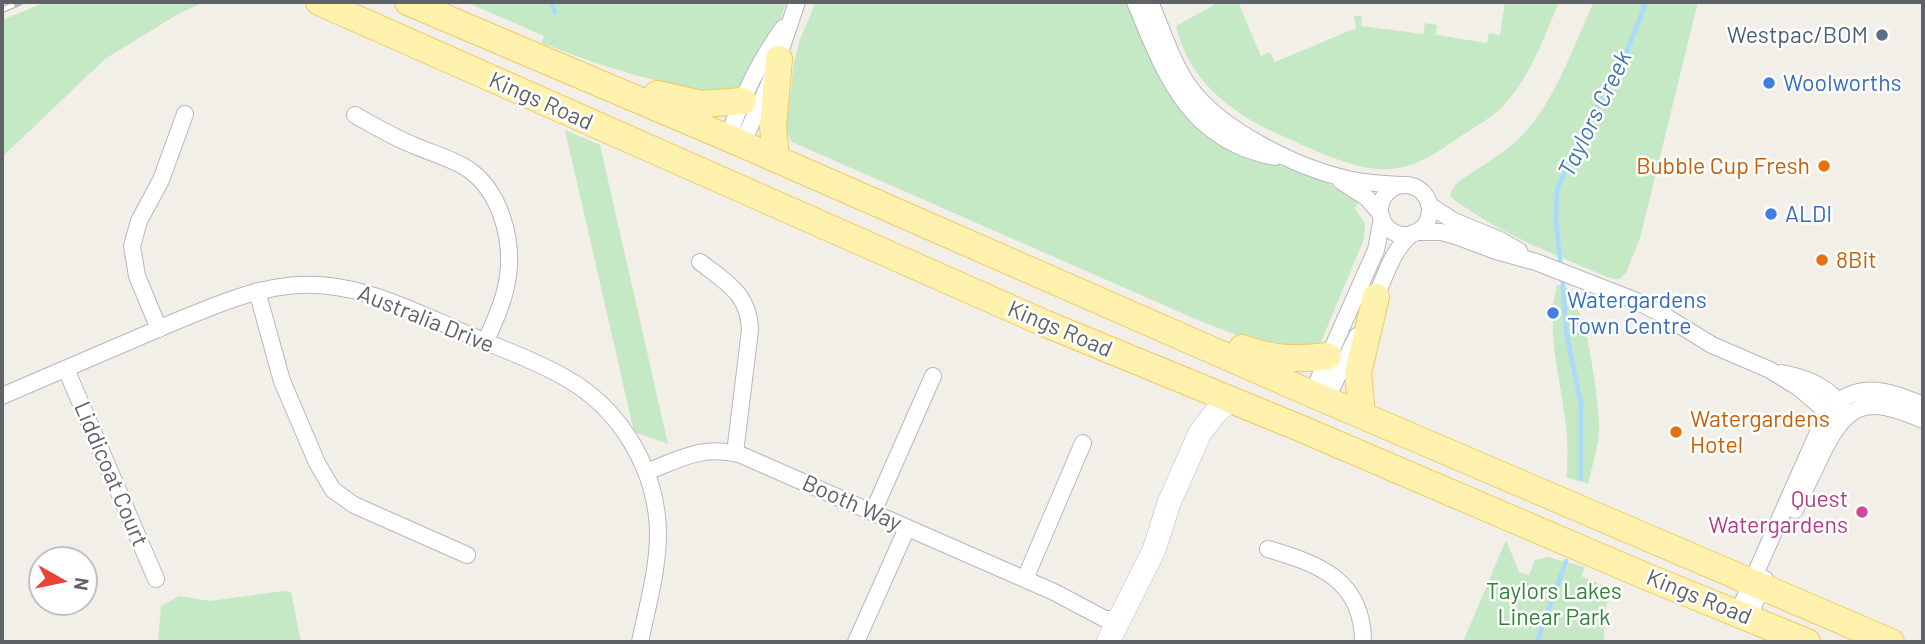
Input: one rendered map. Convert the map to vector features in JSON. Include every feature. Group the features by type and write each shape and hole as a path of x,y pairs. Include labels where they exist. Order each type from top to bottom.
{"main road":[{"name":"Kings Road","path":"319,2 1044,323 1807,642"},
{"name":"Kings Road","path":"408,2 1891,642"},
{"path":"776,159 773,127 779,59"},
{"path":"574,74 691,103 743,101"},
{"path":"716,178 735,141"},
{"path":"1362,414 1358,373 1376,297"},
{"path":"1172,331 1282,358 1300,360 1328,356"},
{"path":"1302,429 1319,397"}],"street":[{"path":"735,141 779,59 797,2"},
{"path":"1135,2 1171,85 1196,115 1240,147 1262,155 1295,161"},
{"path":"1150,2 1180,69 1196,95 1236,129 1295,161 1333,175 1367,183 1412,186 1420,190 1429,205 1454,220 1500,240 1536,262"},
{"path":"735,141 743,101 769,47 789,21"},
{"path":"159,329 137,276 132,246 139,221 161,180 185,114"},
{"path":"355,115 399,139 466,167 493,197 500,214 509,258 501,306 485,342"},
{"path":"1333,175 1367,198 1385,225 1398,233 1441,232 1536,262 1605,289 1649,307 1712,345 1770,370 1847,416"},
{"path":"1319,397 1328,356 1376,250 1383,198 1387,192 1401,185"},
{"path":"1319,397 1376,297 1394,255 1402,243 1427,220 1429,205"},
{"path":"700,262 739,294 747,304 750,316 735,453"},
{"name":"Australia Drive","path":"2,396 228,300 257,291 309,284 343,287 391,301 563,376 590,395 620,425 646,472 655,503 658,537 655,571 640,642"},
{"path":"257,291 282,381 317,463 333,490 354,505 467,555"},
{"name":"Liddicoat Court","path":"66,369 156,579"},
{"path":"873,512 933,376"},
{"path":"1200,433 1203,414 1201,388"},
{"path":"1743,615 1833,407 1855,393 1879,390 1923,405"},
{"path":"1108,642 1154,550 1169,503 1200,433 1216,412 1231,400"},
{"path":"1757,584 1831,435 1847,416 1864,408 1881,406 1898,409 1923,420"},
{"path":"1025,579 1083,443"},
{"name":"Booth Way","path":"646,472 695,453 715,450 749,457 1054,592 1104,608 1119,619"},
{"path":"856,642 908,528"},
{"path":"1268,549 1308,561 1329,572 1342,584 1357,609 1363,642"}],"green space":[{"path":"46,2 204,2 178,14 105,59 2,157 2,20"},
{"path":"466,2 787,2 779,22 734,95 661,82 589,61 542,43 544,36"},
{"path":"816,2 1130,2 1250,155 1323,181 1360,200 1355,208 1365,224 1364,239 1321,342 1313,348 1255,342 1200,321 792,142 786,131 794,62 800,39"},
{"path":"1219,2 1238,2 1261,56 1270,52 1275,62 1356,28 1354,16 1362,16 1361,26 1423,34 1425,23 1437,25 1436,35 1487,43 1489,33 1500,35 1505,2 1559,2 1529,69 1504,105 1426,158 1409,166 1378,169 1354,165 1328,156 1260,126 1228,105 1214,92 1190,62 1176,26"},
{"path":"1594,2 1698,2 1640,238 1626,273 1619,279 1571,262 1510,234 1472,212 1450,194 1456,184 1514,143 1540,114"},
{"path":"565,130 600,145 668,444 634,432"},
{"path":"1557,284 1567,288 1567,305 1580,314 1593,371 1599,431 1588,484 1566,477 1567,435 1553,333 1553,305"},
{"name":"Taylors Lakes Linear Park","path":"1506,540 1519,572 1529,575 1535,560 1548,557 1585,567 1581,576 1611,589 1605,611 1604,642 1463,642"},
{"path":"291,592 301,642 158,642 161,606 179,596 210,601"}],"waterway":[{"path":"551,2 555,13"},
{"name":"Taylors Creek","path":"1561,267 1556,222 1557,190 1570,158 1626,54 1646,2"},
{"name":"Taylors Creek","path":"1562,276 1567,337 1581,403 1581,479"},
{"name":"Taylors Creek","path":"1537,642 1566,561"}],"railway":[{"path":"2,10 20,2"}],"place":[{"name":"Westpac/BOM","path":"1882,35"},
{"name":"Woolworths","path":"1769,83"},
{"name":"Bubble Cup Fresh","path":"1824,166"},
{"name":"ALDI","path":"1771,214"},
{"name":"8Bit","path":"1822,260"},
{"name":"Watergardens Town Centre","path":"1553,313"},
{"name":"Watergardens Hotel","path":"1676,432"},
{"name":"Quest Watergardens","path":"1862,512"}]}
